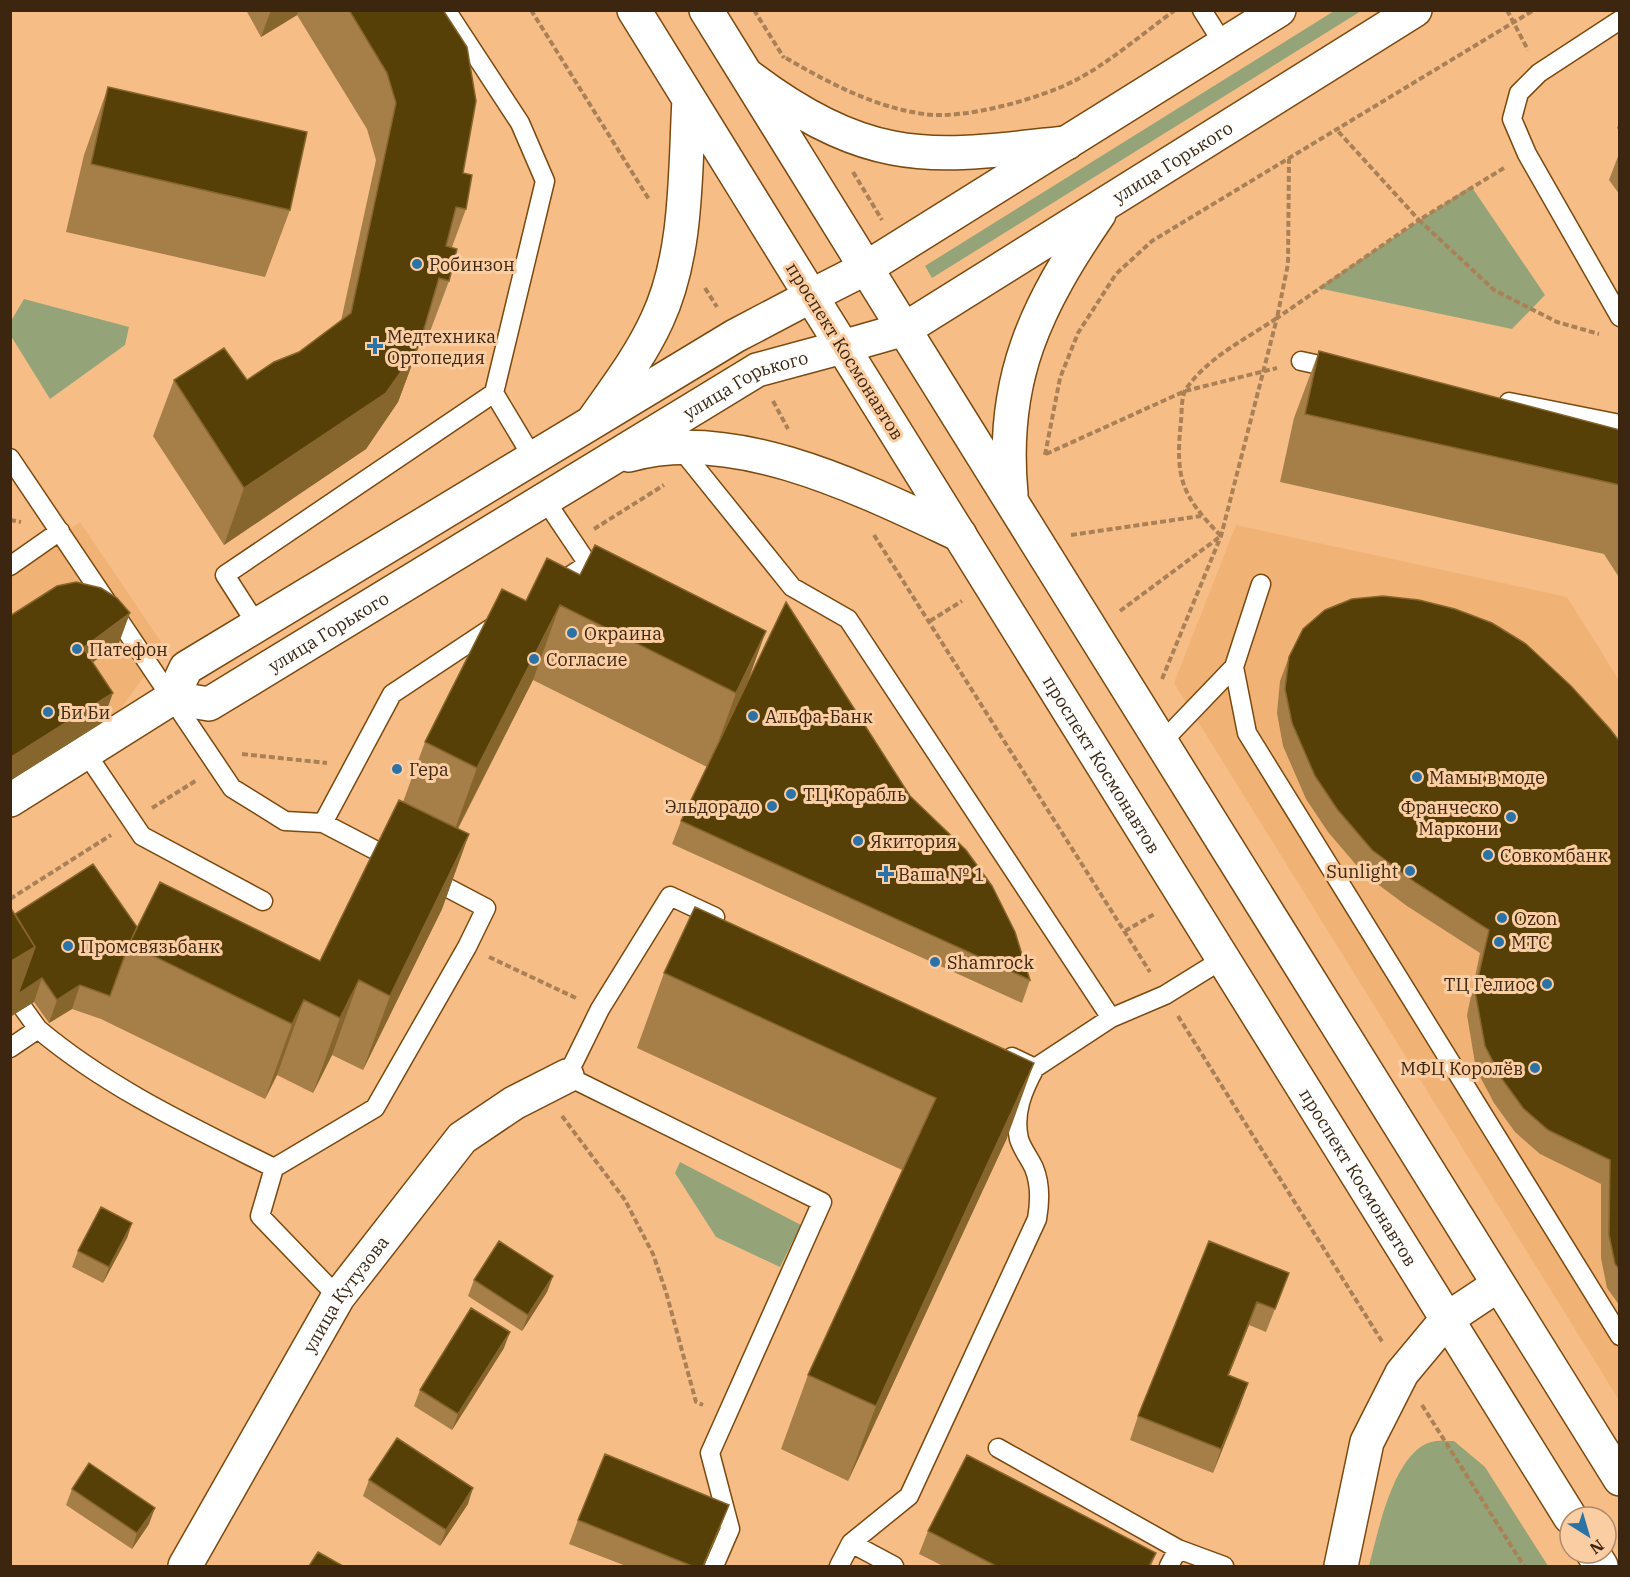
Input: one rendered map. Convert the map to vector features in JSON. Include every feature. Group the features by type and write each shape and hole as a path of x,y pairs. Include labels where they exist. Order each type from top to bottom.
{"main road":[{"name":"проспект Космонавтов","path":"634,10 1563,1505"},
{"path":"706,10 1620,1479"},
{"path":"10,800 172,698 186,668 735,336 866,268 1279,10"},
{"name":"улица Горького","path":"172,698 209,704 757,370 905,329 1415,10"},
{"path":"747,75 785,104 824,124 868,142 895,149 977,151 1067,143"},
{"path":"593,421 640,353 658,320 670,286 678,246 689,99"},
{"path":"1012,502 1008,430 1016,377 1033,331 1062,268 1107,203"},
{"path":"605,463 654,448 687,457 704,448 754,456 812,473 891,503 960,535"},
{"name":"улица Кутузова","path":"185,1566 338,1297 462,1138 514,1103 567,1076"},
{"path":"1341,1566 1367,1442 1402,1373 1447,1319 1498,1285"}],"lane":[{"path":"257,625 225,575 494,393 544,182 520,123 446,10"},
{"path":"1202,10 1224,45"},
{"path":"1620,20 1539,73 1519,93 1512,120 1527,154 1620,317"},
{"path":"1301,361 1358,373"},
{"path":"494,393 533,458"},
{"path":"1494,399 1620,424"},
{"path":"687,457 792,587 848,619 1111,1018"},
{"path":"10,458 232,788 285,821 323,824 486,908 467,947 375,1108 274,1168 260,1216 338,1297"},
{"path":"545,500 588,564 618,579"},
{"path":"10,566 60,531"},
{"path":"539,597 588,564"},
{"path":"1161,742 1233,667 1262,584"},
{"path":"323,824 392,694 510,616"},
{"path":"1233,667 1247,733 1620,1335"},
{"path":"86,753 142,836 263,901"},
{"path":"714,1566 730,1529 710,1453 822,1202 567,1076 600,1009 670,896 734,926"},
{"path":"839,1566 851,1543 909,1496 1037,1219 1041,1196 1035,1170 1020,1140 1017,1116 1023,1090 1035,1068 1111,1018 1165,995 1223,959"},
{"path":"23,1008 38,1029 75,1060 182,1122 274,1168"},
{"path":"10,1047 38,1029"},
{"path":"992,1048 1035,1068"},
{"path":"998,1448 1178,1549 1224,1566"},
{"path":"851,1543 894,1566"},
{"path":"1169,1566 1178,1549"}],"path":[{"path":"531,10 735,336"},
{"path":"783,56 819,78 854,95 926,115 969,112 1004,105 1075,81 1175,10"},
{"path":"1507,10 1539,73"},
{"path":"1044,464 1060,378 1078,333 1116,274 1152,241 1534,10"},
{"path":"1336,129 1419,220 1494,290 1557,322 1609,337"},
{"path":"1221,536 1201,516 1185,494 1179,472 1179,439 1185,391 1206,366 1419,220 1527,154"},
{"path":"1157,671 1163,680 1221,536 1264,371 1288,264 1289,159"},
{"path":"1046,454 1185,391 1301,361"},
{"path":"757,370 812,473"},
{"path":"573,543 687,457"},
{"path":"1078,545 1072,535 1132,528 1201,516"},
{"path":"868,530 876,536 1524,1566"},
{"path":"1114,602 1120,612 1221,536"},
{"path":"239,754 354,766"},
{"path":"467,947 600,1009"},
{"path":"567,1076 562,1118 597,1159 625,1200 653,1254 666,1292 696,1401 727,1416"}],"shaded area":[{"path":"80,522 165,648 108,726 11,788 11,568"},
{"path":"1236,525 1567,597 1619,680 1619,1400 1174,683"}],"green space":[{"path":"1334,11 1361,11 932,278 925,266"},
{"path":"1471,186 1545,295 1512,329 1318,288"},
{"path":"24,299 129,327 125,345 50,399 11,336 11,321"},
{"path":"680,1162 801,1225 780,1267 716,1237 675,1173"},
{"path":"1454,1441 1485,1467 1548,1566 1369,1566 1389,1496 1407,1461 1418,1449 1431,1442"}],"building":[{"path":"349,10 443,10 467,47 476,101 463,173 472,175 466,209 456,207 446,246 457,249 449,281 439,278 419,346 386,393 244,488 174,380 224,348 247,380 274,362 299,352 351,313 396,103 387,73"},
{"path":"108,87 307,132 290,210 91,164"},
{"path":"1319,351 1620,430 1620,485 1305,414"},
{"path":"595,545 766,631 736,693 560,605 477,768 425,742 502,589 526,601 547,558 580,575"},
{"path":"76,582 101,588 117,598 130,613 83,648 113,693 10,758 10,616 57,586"},
{"name":"ТЦ Гелиос","path":"1383,596 1419,600 1455,609 1492,623 1526,644 1571,686 1620,742 1620,1270 1615,1264 1609,1235 1610,1160 1548,1130 1523,1108 1502,1079 1485,1046 1475,991 1489,930 1416,883 1372,850 1337,809 1315,776 1292,723 1285,689 1289,657 1303,629 1325,610 1352,599"},
{"name":"ТЦ Корабль","path":"786,602 910,796 966,850 992,886 1015,932 1030,980 681,821"},
{"path":"399,800 469,834 390,996 359,980 340,1018 304,1000 292,1024 129,944 160,882 320,961"},
{"name":"Промсвязьбанк","path":"93,864 137,927 110,996 80,985 57,1000 42,978 18,994 35,947 15,914"},
{"path":"10,907 35,947 10,962"},
{"path":"695,907 1034,1063 876,1406 808,1375 936,1098 664,973"},
{"path":"101,1207 132,1223 109,1267 78,1251"},
{"path":"499,1241 553,1276 528,1315 474,1280"},
{"path":"1209,1241 1289,1273 1275,1309 1257,1302 1228,1375 1248,1383 1221,1449 1138,1416"},
{"path":"471,1308 510,1332 458,1414 420,1390"},
{"path":"397,1438 473,1488 446,1530 369,1480"},
{"path":"605,1454 729,1505 703,1566 692,1566 578,1520"},
{"path":"967,1455 1156,1553 1149,1566 996,1566 928,1531"},
{"path":"89,1463 155,1508 137,1533 72,1489"},
{"path":"318,1552 343,1566 309,1566"}],"place":[{"name":"Робинзон","path":"417,264"},
{"name":"Медтехника Ортопедия","path":"375,346"},
{"name":"Окраина","path":"572,633"},
{"name":"Патефон","path":"77,649"},
{"name":"Согласие","path":"534,659"},
{"name":"Би Би","path":"48,712"},
{"name":"Альфа-Банк","path":"753,716"},
{"name":"Гера","path":"397,769"},
{"name":"Мамы в моде","path":"1417,777"},
{"name":"ТЦ Корабль","path":"791,794"},
{"name":"Эльдорадо","path":"772,806"},
{"name":"Франческо Маркони","path":"1511,817"},
{"name":"Якитория","path":"858,841"},
{"name":"Совкомбанк","path":"1488,855"},
{"name":"Sunlight","path":"1410,871"},
{"name":"Ваша № 1","path":"886,874"},
{"name":"Ozon","path":"1502,918"},
{"name":"МТС","path":"1499,942"},
{"name":"Промсвязьбанк","path":"68,946"},
{"name":"Shamrock","path":"935,962"},
{"name":"ТЦ Гелиос","path":"1547,984"},
{"name":"МФЦ Королёв","path":"1535,1068"}]}
